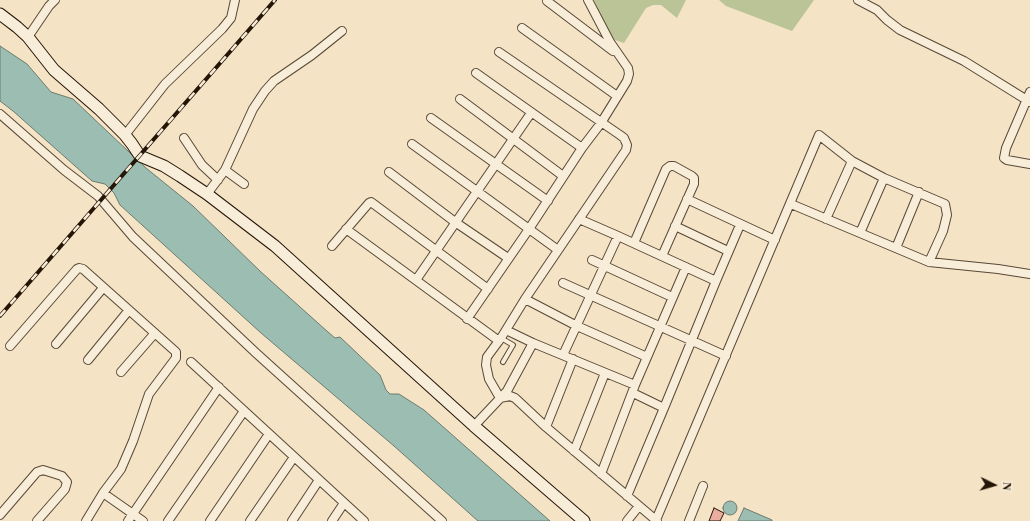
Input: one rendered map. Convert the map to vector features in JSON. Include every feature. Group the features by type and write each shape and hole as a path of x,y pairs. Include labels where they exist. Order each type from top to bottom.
{"street":[{"path":"28,37 49,6 55,0"},
{"path":"125,135 165,84 231,18 235,0"},
{"path":"467,319 548,201 582,148 601,123 627,80 629,74 628,68 618,55 547,0"},
{"path":"588,0 618,55"},
{"path":"858,0 877,10 900,30 964,62 1028,101"},
{"path":"0,14 17,26 28,37 54,70 99,109 125,135 140,156 164,166 207,194 274,246 474,426 584,521"},
{"path":"522,28 617,96"},
{"path":"207,194 225,170 253,109 265,91 274,81 312,55 342,31"},
{"path":"499,52 624,138 626,142 626,150 487,357 486,364 489,379 500,398"},
{"path":"476,73 582,148"},
{"path":"1030,92 1028,101 1006,148 1004,158 1006,160 1030,164"},
{"path":"460,100 563,176"},
{"path":"416,280 531,113"},
{"path":"0,114 64,170 98,196 133,236 209,309 442,521"},
{"path":"431,118 548,201"},
{"path":"500,398 510,396 515,398 546,427 657,521 819,136 852,160 884,178 946,204 947,215 943,231 929,262"},
{"path":"184,138 202,165 218,180"},
{"path":"412,144 558,250"},
{"path":"826,219 852,160"},
{"path":"634,243 668,166 674,166 694,178 694,184 662,256"},
{"path":"225,170 244,184"},
{"path":"389,172 455,222 508,258"},
{"path":"860,233 884,178"},
{"path":"896,248 918,192"},
{"path":"687,199 775,240"},
{"path":"332,246 371,202 488,289"},
{"path":"791,204 929,262 1030,274"},
{"path":"579,219 716,280"},
{"path":"627,496 740,225"},
{"path":"675,226 728,251"},
{"path":"346,229 467,319 500,339"},
{"path":"563,355 618,236"},
{"path":"592,260 672,297"},
{"path":"601,474 647,357 686,267"},
{"path":"10,346 78,268 83,269 176,352 176,358 151,390 129,451 120,469 86,521"},
{"path":"563,283 726,356"},
{"path":"56,344 104,288"},
{"path":"525,299 576,326 647,357"},
{"path":"88,360 129,310"},
{"path":"506,330 605,373 664,408"},
{"path":"121,372 155,333"},
{"path":"474,426 512,384 533,343"},
{"path":"546,427 573,359"},
{"path":"191,362 364,521"},
{"path":"574,451 605,373"},
{"path":"130,517 219,387"},
{"path":"168,521 244,411"},
{"path":"210,521 269,434"},
{"path":"250,521 294,457"},
{"path":"0,515 37,472 43,470 62,476 67,482 65,489 38,521"},
{"path":"292,521 319,480"},
{"path":"689,521 703,486"},
{"path":"104,493 130,517 143,521"},
{"path":"332,521 344,503"},
{"path":"627,521 639,506"}],"lane":[{"path":"500,339 513,345 503,362"}],"green space":[{"path":"594,0 686,0 677,18 661,5 653,5 646,8 624,43 612,39"},
{"path":"719,0 814,0 792,31 726,6"}],"water":[{"path":"0,46 27,64 51,92 73,99 146,168 193,206 261,272 328,332 335,338 340,337 380,375 386,390 390,394 399,394 424,410 550,521 478,521 394,446 261,333 120,205 114,193 105,184 92,181 0,101"},
{"path":"730,501 735,503 737,508 735,513 730,515 725,513 723,508 725,503"},
{"path":"744,508 772,520 772,521 738,521"}],"building":[{"path":"714,508 724,513 720,521 709,521"}],"railway":[{"path":"0,316 275,0"}]}
